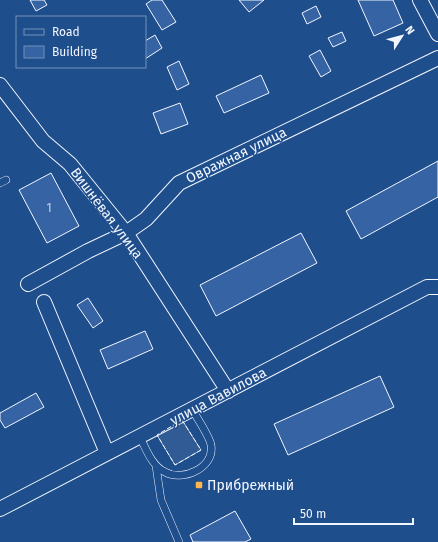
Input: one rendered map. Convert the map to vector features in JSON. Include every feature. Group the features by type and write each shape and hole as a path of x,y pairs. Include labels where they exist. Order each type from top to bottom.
{"street":[{"path":"420,0 438,34"},
{"name":"Овражная улица","path":"28,284 88,251 126,233 146,219 179,183 438,58"},
{"name":"Вишнёвая улица","path":"0,85 43,141 70,164 126,233 228,391"},
{"name":"улица Вавилова","path":"0,509 427,287 438,287"},
{"path":"44,302 107,453"}],"lane":[{"path":"140,437 156,466 163,472 172,476 178,476 202,468 208,462 212,454 211,444 192,410"},
{"path":"156,466 161,500 179,542"}],"shaded area":[{"path":"182,420 201,450 175,465 157,435"}],"building":[{"path":"30,0 44,0 47,5 36,11"},
{"path":"152,0 162,0 176,22 162,30 146,4"},
{"path":"239,0 264,0 249,12"},
{"path":"358,0 393,0 403,23 374,36"},
{"path":"316,6 321,17 307,24 302,13"},
{"path":"342,32 346,41 333,47 328,38"},
{"path":"155,35 162,48 146,58 146,40"},
{"path":"320,50 331,71 321,77 309,56"},
{"path":"179,61 189,84 177,90 167,67"},
{"path":"261,75 269,93 224,113 216,96"},
{"path":"180,103 188,124 161,134 153,113"},
{"path":"438,161 438,197 361,239 346,211"},
{"path":"51,173 79,226 47,243 19,190"},
{"path":"301,233 317,263 216,316 200,285"},
{"path":"88,298 103,321 93,328 77,305"},
{"path":"145,331 153,349 108,369 100,350"},
{"path":"380,376 394,407 288,455 274,424"},
{"path":"36,393 44,407 5,428 0,420 0,413"},
{"path":"235,511 251,539 245,542 193,542 190,535"}],"fence":[{"path":"182,420 201,450 175,465 157,435 182,420"}],"place":[{"name":"Прибрежный","path":"199,485"}]}
